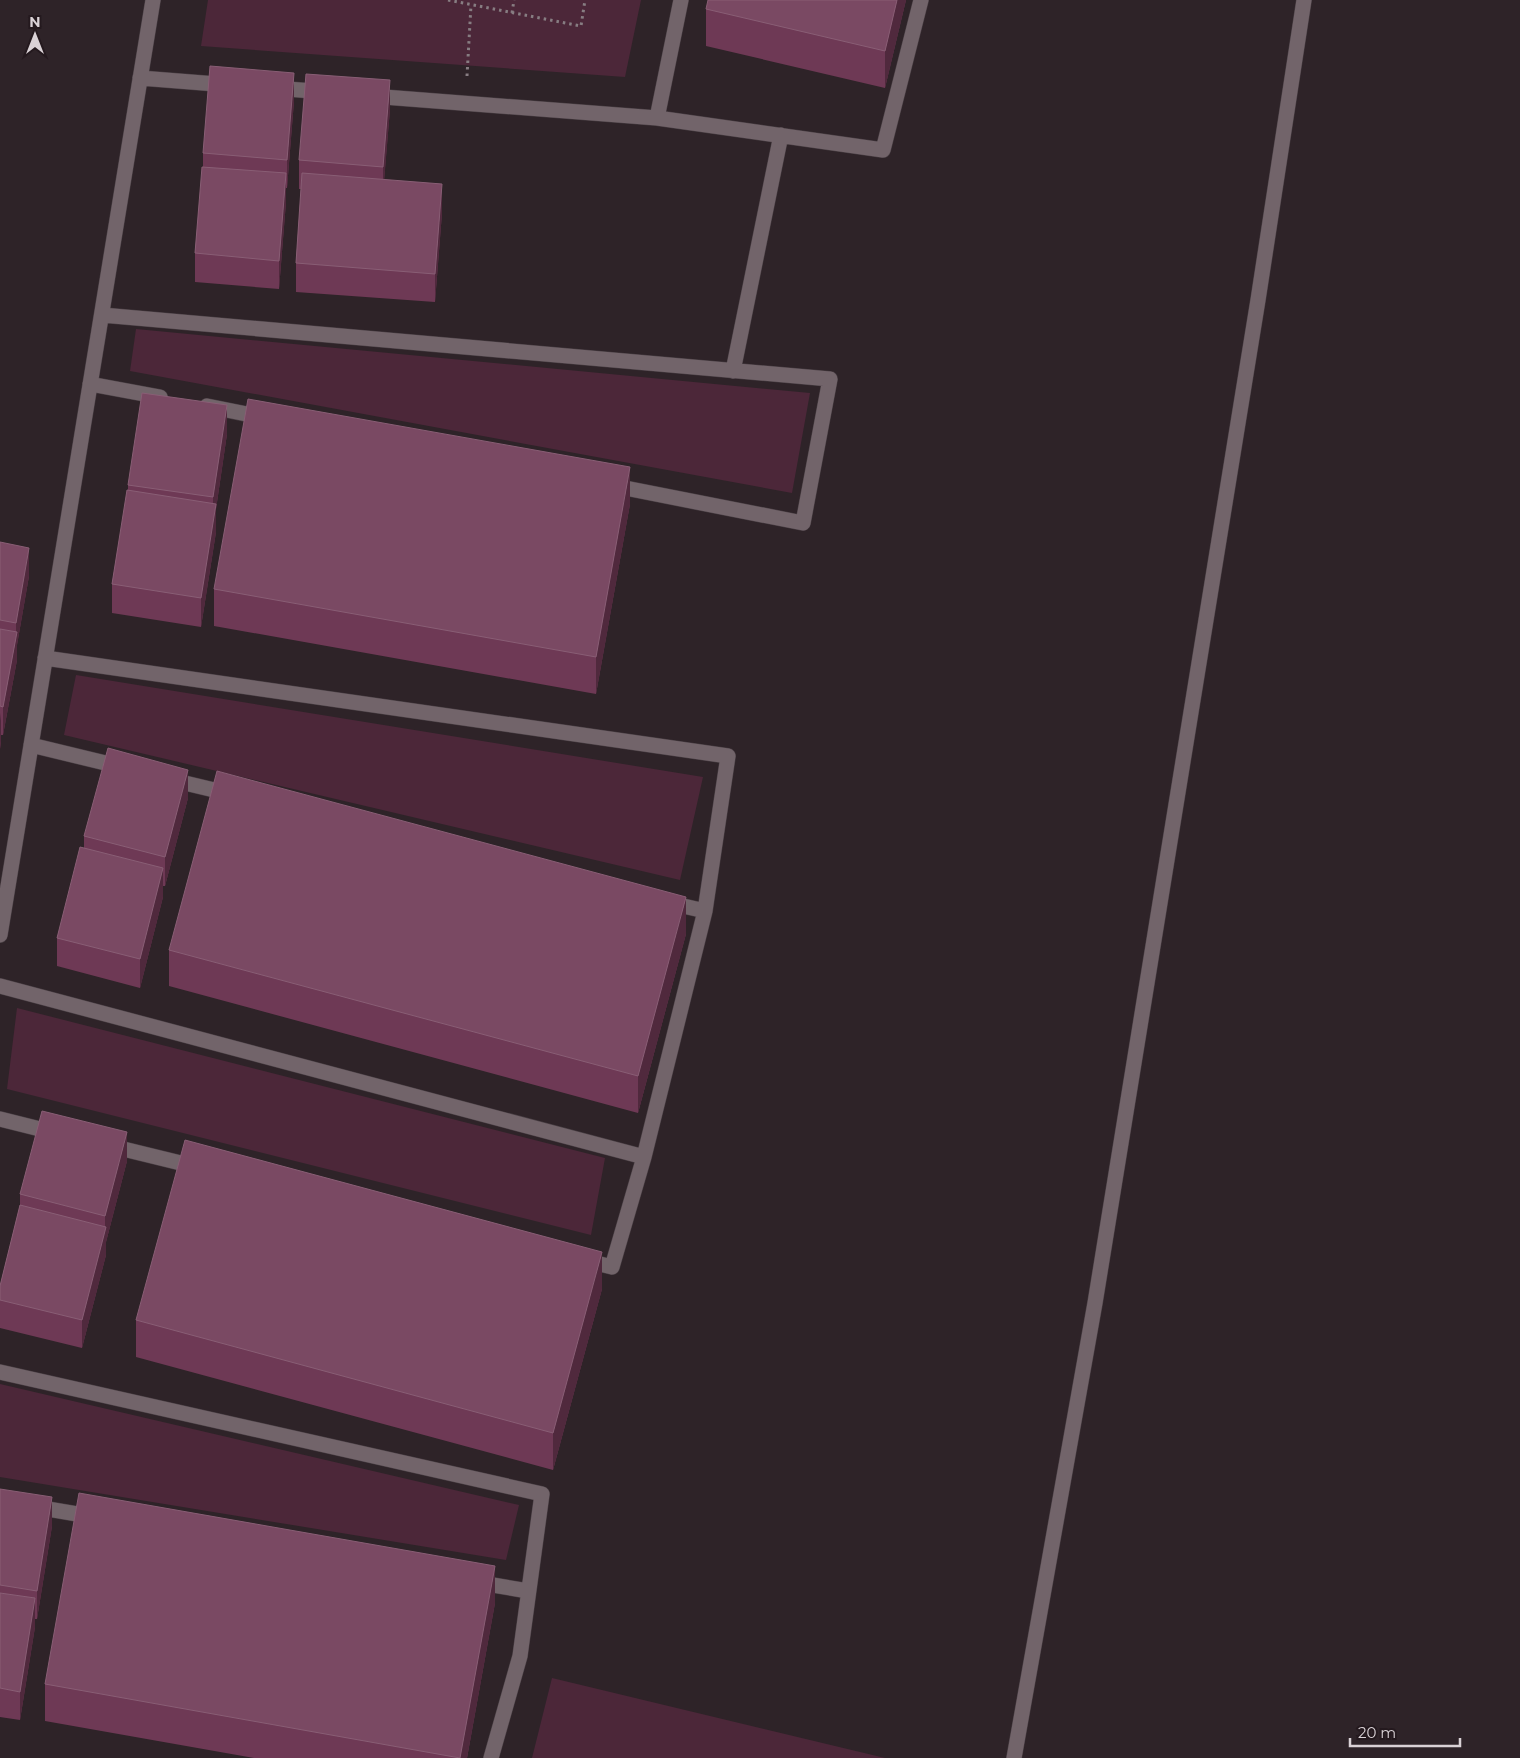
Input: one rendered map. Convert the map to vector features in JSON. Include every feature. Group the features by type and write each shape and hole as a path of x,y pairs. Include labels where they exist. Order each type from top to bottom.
{"street":[{"path":"0,935 153,0"},
{"path":"657,118 682,0"},
{"path":"357,95 657,118 883,150 921,0"},
{"path":"1014,1758 1095,1303 1258,300 1304,0"},
{"path":"140,78 239,86"},
{"path":"258,87 337,93"},
{"path":"733,371 781,135"},
{"path":"102,314 830,379 803,523 598,483"},
{"path":"90,384 276,420"},
{"path":"45,658 728,756 705,911 644,1157 612,1267 573,1257"},
{"path":"31,745 137,771"},
{"path":"156,776 243,797"},
{"path":"648,897 705,911"},
{"path":"0,986 644,1157"},
{"path":"0,1120 68,1136"},
{"path":"97,1143 214,1171"},
{"path":"0,1372 542,1494 520,1656 491,1758"},
{"path":"0,1501 108,1519"},
{"path":"459,1579 528,1591"}],"path":[{"path":"448,0 581,26 585,0"},
{"path":"512,13 514,0"},
{"path":"465,103 471,5"}],"shaded area":[{"path":"208,0 641,0 625,77 201,46"},
{"path":"136,329 810,393 792,493 130,371"},
{"path":"76,675 703,777 680,880 64,735"},
{"path":"17,1008 605,1158 591,1235 7,1089"},
{"path":"0,1384 519,1505 506,1560 0,1477"},
{"path":"552,1678 885,1758 532,1758"}],"building":[{"path":"708,0 897,0 885,51 706,9"},
{"path":"210,66 294,73 287,160 203,153"},
{"path":"306,74 390,80 383,167 299,160"},
{"path":"202,167 286,173 279,261 195,253"},
{"path":"302,173 442,184 435,274 296,263"},
{"path":"142,393 227,405 213,497 128,485"},
{"path":"248,399 630,467 596,657 214,589"},
{"path":"127,490 216,504 201,598 112,584"},
{"path":"0,542 29,548 16,623 0,620"},
{"path":"0,629 17,632 3,707 0,706"},
{"path":"108,748 188,770 165,857 84,836"},
{"path":"217,771 686,897 638,1076 169,950"},
{"path":"80,847 163,868 140,959 57,938"},
{"path":"42,1111 127,1132 105,1216 20,1194"},
{"path":"185,1140 602,1252 553,1433 136,1320"},
{"path":"20,1205 106,1227 82,1320 0,1300 0,1286"},
{"path":"0,1489 52,1497 37,1591 0,1585"},
{"path":"79,1493 495,1566 460,1758 45,1684"},
{"path":"0,1593 35,1598 20,1692 0,1688"}]}
